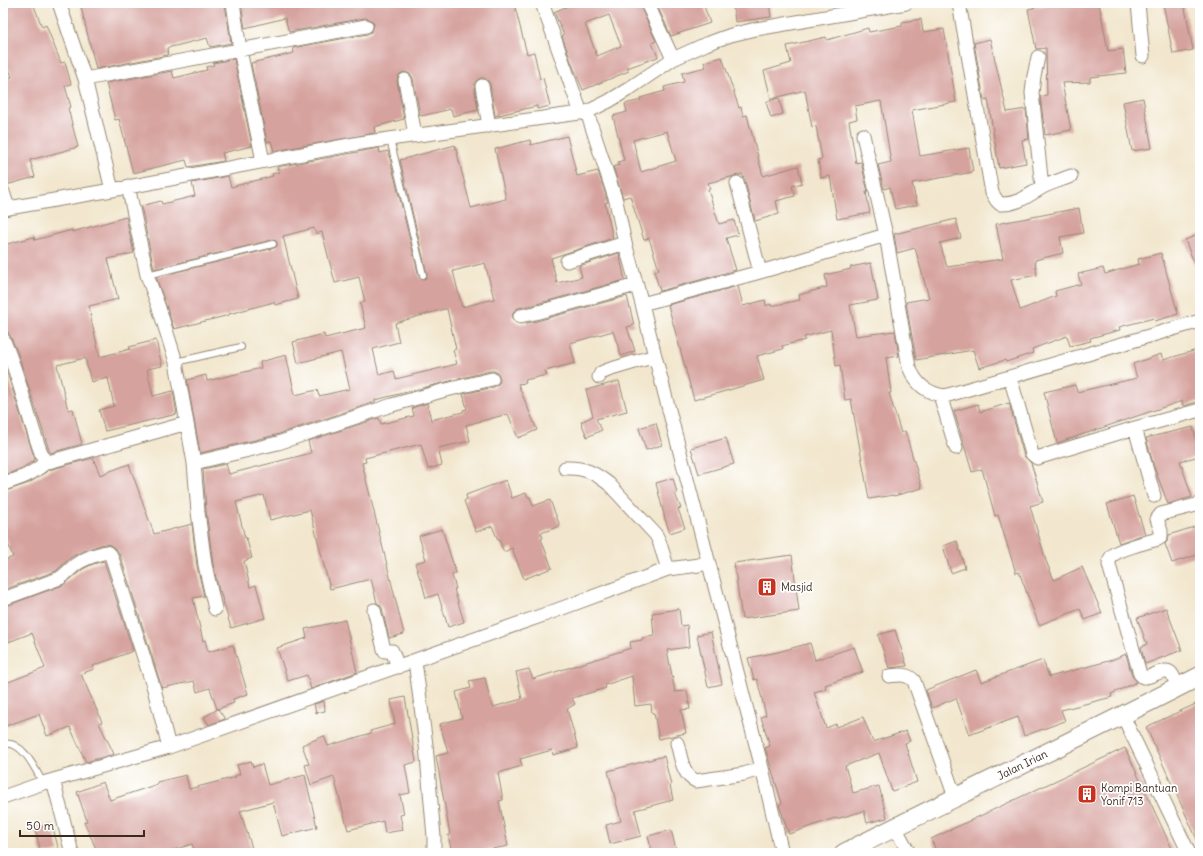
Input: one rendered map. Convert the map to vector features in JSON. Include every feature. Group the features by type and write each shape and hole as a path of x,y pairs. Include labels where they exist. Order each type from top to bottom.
{"street":[{"path":"59,3 85,79 112,190"},
{"path":"233,3 240,50 262,161"},
{"path":"542,3 616,201 704,563 762,768 782,853"},
{"path":"648,3 673,59"},
{"path":"3,192 6,208 112,190 334,147 584,112 627,90 673,59 706,44 731,35 860,7 903,3"},
{"path":"959,3 992,193 997,201 1000,204 1013,204 1042,187 1071,176"},
{"path":"1138,3 1143,56"},
{"path":"85,79 366,26"},
{"path":"1038,57 1032,93 1042,187"},
{"path":"406,80 415,135"},
{"path":"482,86 489,126"},
{"path":"863,135 886,235 909,367 919,384 928,391 936,395 945,396 1200,321"},
{"path":"737,183 760,272"},
{"path":"128,186 147,274 160,308 176,362 194,463 198,512 205,565 215,609"},
{"path":"642,304 760,272 886,235"},
{"path":"567,261 625,243"},
{"path":"520,316 636,285"},
{"path":"3,339 12,358 36,442 45,463"},
{"path":"599,377 608,370 654,356"},
{"path":"1010,377 1032,454 1037,458 1200,410"},
{"path":"194,463 272,445 303,436 392,405 492,379"},
{"path":"940,395 956,448"},
{"path":"3,484 31,474 45,463 187,423"},
{"path":"1135,428 1154,496"},
{"path":"565,468 583,469 600,477 609,484 656,535 660,541 671,569"},
{"path":"1178,688 1171,673 1167,671 1163,671 1147,678 1140,674 1119,602 1109,560 1114,555 1131,547 1158,539 1161,531 1157,519 1161,514 1200,504"},
{"path":"3,599 57,580 76,564 88,557 106,552 110,554 154,689 169,747"},
{"path":"3,797 48,781 169,747 671,569 704,563"},
{"path":"374,610 384,649 385,651 392,651 398,667"},
{"path":"415,661 426,745 434,853"},
{"path":"890,676 907,675 914,680 955,797"},
{"name":"Jalan Irian","path":"844,853 955,797 1123,716 1200,676"},
{"path":"1123,716 1190,853"},
{"path":"677,743 686,773 691,779 696,781 744,774 762,768"},
{"path":"48,781 72,853"},
{"path":"895,827 909,853"}],"lane":[{"path":"390,138 423,275"},
{"path":"147,274 273,244"},
{"path":"176,362 241,347"},
{"path":"3,744 13,744 25,753 32,764 48,781"}],"building":[{"path":"3,3 33,3 42,27 46,25 61,63 65,62 71,84 65,86 71,107 68,108 78,147 30,160 35,177 6,185 3,174 3,81 7,80 6,78 12,77 3,54"},
{"path":"80,3 225,3 231,43 210,47 207,38 167,48 168,55 96,69"},
{"path":"241,3 514,3 527,54 534,52 540,79 543,78 550,106 537,109 537,106 495,116 490,84 484,78 481,78 474,84 478,110 453,116 451,109 421,116 413,78 408,73 404,72 400,74 397,81 404,119 374,127 375,133 274,151 271,141 267,142 251,63 294,53 293,48 367,34 371,32 374,24 369,19 365,18 289,32 285,18 245,28"},
{"path":"575,3 639,3 656,41 652,43 658,57 627,68 629,71 583,90 562,36 564,35 554,12","holes":["609,15 621,46 597,56 585,24"]},
{"path":"656,3 703,3 710,23 671,36"},
{"path":"733,3 769,3 771,17 735,22"},
{"path":"1057,3 1099,3 1108,51 1123,49 1126,73 1090,77 1090,82 1062,83 1071,130 1045,135 1040,96 1047,95 1046,48 1036,49 1028,9"},
{"path":"1163,3 1184,3 1193,50 1173,54"},
{"path":"921,19 923,32 944,29 956,102 912,110 920,156 969,148 973,172 912,183 917,205 895,209 890,187 884,189 878,165 891,162 881,101 855,106 857,119 849,121 856,163 861,162 868,192 866,192 870,213 837,219 830,176 821,178 818,160 822,159 816,126 812,127 805,90 771,99 764,71 791,63 787,46 826,37 827,40 868,28 869,32 902,26 902,22"},
{"path":"990,39 1007,112 1026,109 1029,139 1022,140 1026,163 999,168 988,99 984,100 974,43"},
{"path":"722,57 739,108 741,107 743,116 747,115 763,176 798,166 802,183 792,186 795,196 776,201 779,214 755,221 742,174 708,183 710,189 708,190 719,224 734,220 738,235 726,238 736,270 660,291 654,271 659,270 649,238 644,240 630,196 623,198 613,167 619,165 618,162 624,160 613,116 627,112 625,104 665,91 664,87 684,82 682,73 706,67 704,62","holes":["667,131 676,161 641,172 633,140"]},
{"path":"234,59 252,146 222,153 224,161 188,167 186,160 133,173 119,119 115,120 106,83 172,71 174,78 207,70 206,67 214,65 213,63"},
{"path":"779,98 783,114 771,118 766,102"},
{"path":"1143,98 1152,148 1132,151 1123,102"},
{"path":"567,136 577,176 598,171 608,202 605,203 613,238 551,258 557,283 582,277 579,266 619,253 625,280 518,308 513,313 512,318 517,323 522,324 627,296 634,325 627,327 635,351 621,356 613,331 570,343 575,363 545,371 547,375 525,380 526,383 518,384 537,430 518,438 508,414 466,425 470,441 438,448 442,465 428,469 421,444 365,458 366,462 362,463 404,634 389,638 382,608 377,603 371,579 330,589 310,510 270,520 264,495 236,502 245,538 246,537 252,558 244,561 250,587 256,585 265,618 231,628 220,591 219,592 213,564 206,511 203,469 226,464 229,474 311,453 308,441 379,418 381,424 414,416 412,408 427,403 431,420 463,412 463,410 467,409 463,394 494,387 500,382 500,378 498,373 490,371 375,400 375,402 276,435 200,453 187,380 206,375 207,381 261,368 260,362 286,355 295,395 317,390 319,396 350,389 341,352 298,363 293,342 324,334 325,338 366,328 360,303 365,302 359,277 335,283 322,232 316,234 314,228 283,236 298,299 275,305 274,302 174,329 156,277 274,248 277,246 277,243 275,240 272,240 154,269 141,206 161,201 162,204 195,196 192,183 228,176 231,187 273,176 272,174 279,172 277,167 379,148 380,153 388,151 419,276 420,278 424,279 426,278 427,274 400,160 455,145 471,208 506,199 495,149 530,140 531,145","holes":["485,263 494,299 462,307 453,271","447,309 456,349 453,350 457,364 396,379 394,371 379,375 373,349 399,342 395,323"]},
{"path":"1079,208 1083,233 1060,237 1063,253 1035,260 1037,275 1011,280 1020,310 1056,296 1055,291 1081,284 1078,274 1103,268 1105,274 1139,264 1138,259 1161,253 1178,314 1155,321 1154,318 1119,327 1120,330 1090,338 1091,341 1070,346 1067,336 1032,349 1033,353 1006,362 1005,360 979,368 973,350 916,360 906,302 929,298 915,248 897,253 894,234 956,219 961,238 940,243 947,267 1003,259 996,224"},
{"path":"126,217 134,253 108,259 118,299 89,306 100,357 156,340 162,366 147,369 153,396 173,391 177,414 105,431 99,410 114,406 108,378 91,382 85,358 57,365 68,410 73,409 82,444 50,453 17,351 8,332 3,331 3,245 34,237 35,240 72,230 72,232"},
{"path":"1200,234 1200,275 1199,275 1185,240"},
{"path":"871,263 878,300 850,305 856,336 895,331 899,356 886,358 891,393 889,393 901,433 905,431 922,488 894,496 869,499 851,399 845,400 840,365 836,366 831,330 804,337 805,340 782,346 783,349 757,356 764,380 694,400 668,305 738,286 743,306 765,300 766,306 770,304 771,306 800,300 799,295 827,287 825,275 851,269 850,267"},
{"path":"1200,349 1200,401 1183,406 1182,401 1057,443 1044,392 1075,385 1077,392 1137,378 1133,364 1161,354 1163,360"},
{"path":"3,360 35,460 22,468 3,476"},
{"path":"619,381 627,411 596,419 602,430 587,437 581,422 593,416 586,390"},
{"path":"1009,403 1024,456 1031,463 1043,502 1030,506 1046,561 1054,580 1082,567 1102,613 1085,620 1080,609 1039,625 1019,572 1016,573 998,515 995,516 982,469 972,472 954,411 978,404 980,412"},
{"path":"656,423 662,445 646,450 639,428"},
{"path":"1193,427 1200,456 1180,461 1192,497 1168,504 1154,467 1146,438"},
{"path":"726,438 734,464 699,474 691,448"},
{"path":"93,458 100,475 129,464 154,534 192,524 197,566 204,596 193,598 203,641 205,640 208,652 233,645 248,694 233,699 234,703 217,709 210,688 197,692 194,681 162,688 120,555 117,550 110,545 104,544 83,551 70,558 56,571 3,590 3,561 13,557 3,530 3,492 29,483 49,470"},
{"path":"673,478 677,493 675,494 681,508 678,509 685,528 670,533 656,483"},
{"path":"506,480 512,498 526,493 528,497 530,497 533,506 550,500 560,526 541,533 543,538 541,539 552,568 524,579 512,548 504,552 492,526 476,532 464,501 467,499 466,495"},
{"path":"1133,496 1145,534 1119,543 1107,504"},
{"path":"1200,525 1200,554 1172,563 1165,544 1169,535"},
{"path":"442,529 456,573 452,575 456,589 454,589 464,622 448,627 438,594 426,598 415,563 426,560 419,536"},
{"path":"957,541 965,568 951,573 943,546"},
{"name":"Masjid","path":"792,555 799,611 742,619 734,563"},
{"path":"104,561 133,651 93,666 94,669 81,674 102,722 99,723 114,754 86,762 70,727 47,736 39,714 3,727 3,684 45,668 32,633 3,644 3,607 63,585 83,569"},
{"path":"1166,608 1182,650 1145,664 1141,647 1147,644 1137,618"},
{"path":"679,609 681,626 687,625 689,647 667,650 675,692 687,691 690,709 681,710 686,733 659,739 651,704 635,706 632,676 605,685 606,688 572,698 575,704 567,709 578,748 553,755 552,750 520,759 522,766 498,773 503,800 499,801 508,846 471,853 452,853 436,756 448,753 440,724 462,718 456,692 471,688 469,681 485,678 493,707 522,699 516,672 529,669 533,679 631,648 630,642 654,636 652,613"},
{"path":"345,620 357,672 311,689 307,675 288,681 277,648 307,638 305,629"},
{"path":"895,630 907,666 889,668 878,635"},
{"path":"711,632 722,684 708,687 697,635"},
{"path":"810,643 815,660 854,647 863,672 825,685 826,689 814,692 826,728 836,724 837,727 863,717 873,742 906,731 910,741 905,743 917,782 892,791 879,753 845,766 853,793 879,786 887,818 867,823 864,811 836,819 835,818 789,834 779,805 782,803 765,748 770,746 761,717 766,715 757,679 754,680 748,658 778,652"},
{"path":"1126,654 1132,676 1137,682 1111,694 1112,697 1061,710 1065,721 1024,736 1018,717 969,735 956,698 932,708 926,690 976,670 981,682 1043,660 1049,677 1112,660"},
{"path":"405,697 416,762 405,765 410,793 400,795 404,814 400,815 403,830 385,833 383,821 348,830 334,777 311,785 305,765 309,764 302,745 324,736 328,746 395,724 391,700"},
{"path":"324,701 325,711 316,713 314,704"},
{"name":"Kompi Bantuan Yonif 713","path":"1200,702 1200,846 1146,727"},
{"path":"218,709 225,719 209,725 204,717"},
{"name":"Kompi Bantuan Yonif 713","path":"1125,748 1174,853 937,853 931,839"},
{"path":"664,756 673,800 635,810 641,836 610,844 606,825 621,821 608,771"},
{"path":"251,761 253,767 262,764 268,785 305,775 317,827 282,836 273,802 240,811 252,848 236,853 195,853 192,844 164,853 98,853 84,822 87,821 77,792 103,782 110,800 158,784 157,782 186,775 189,789 236,777 235,776 240,774 237,765"},
{"path":"52,824 59,851 52,853 41,853 35,829"},
{"path":"671,830 677,853 652,853 648,836"}],"place":[{"name":"Masjid","path":"767,587"},
{"name":"Kompi Bantuan Yonif 713","path":"1087,794"}]}
